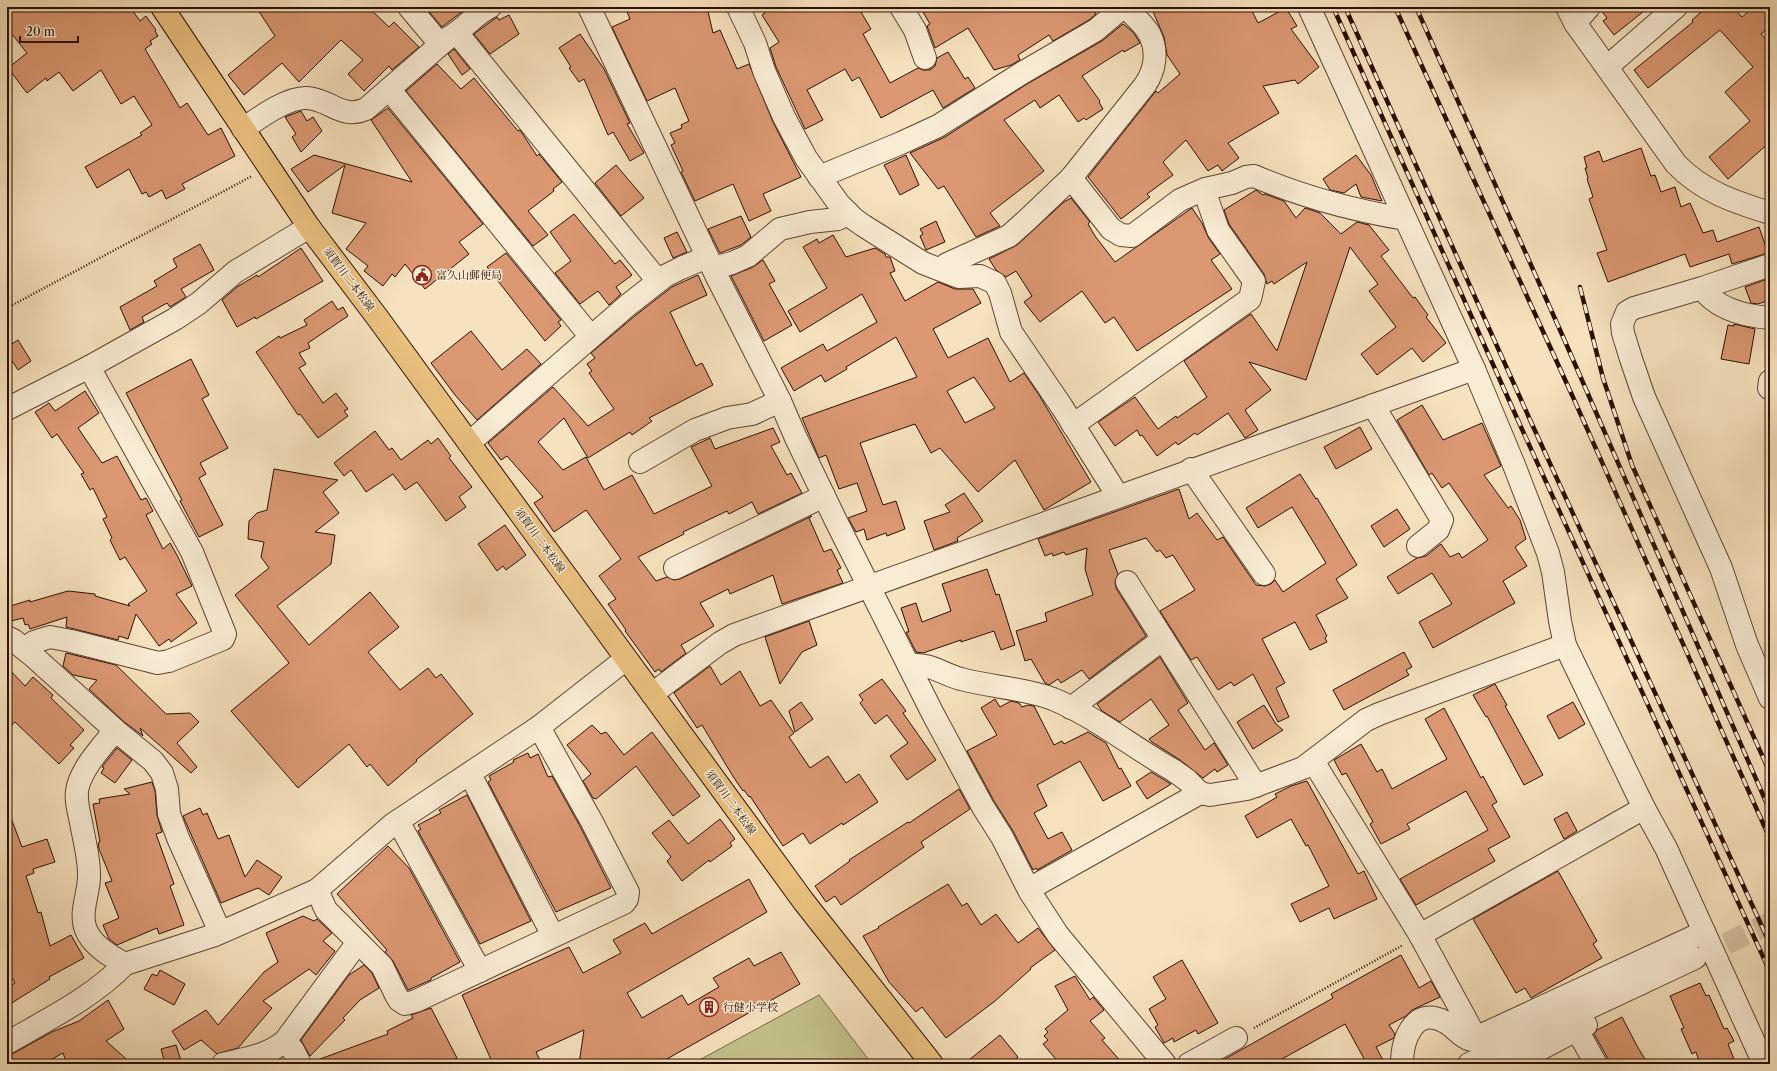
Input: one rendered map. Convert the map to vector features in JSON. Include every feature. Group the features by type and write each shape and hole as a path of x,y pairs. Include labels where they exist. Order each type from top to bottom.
{"main road":[{"name":"須賀川二本松線","path":"162,7 309,227 469,443 804,902 932,1064"}],"street":[{"path":"409,7 448,39 658,281"},
{"path":"243,129 261,116 283,104 306,98 318,100 342,112 360,112 372,106 389,89 475,16 490,7"},
{"path":"589,7 710,263 780,401 824,496 909,666 976,794 1002,837 1029,889 1058,935 1165,1064"},
{"path":"740,7 755,43 764,71 784,117 806,158 819,177 848,213 864,226 914,258 959,277 980,276 995,283 1000,293 1011,332 1118,496"},
{"path":"901,7 915,30 925,58"},
{"path":"819,177 938,126 1022,73 1096,30 1124,7 1150,34 1154,58 1152,76 1121,117 1071,178 1028,219 1008,236 947,264 941,269"},
{"path":"1309,7 1474,368 1514,465 1548,553 1553,572 1565,645 1644,808 1666,848 1764,1064"},
{"path":"1589,7 1571,15 1606,67 1676,164 1688,177 1719,196 1770,213"},
{"path":"1606,67 1676,7"},
{"path":"389,89 591,337"},
{"path":"1071,178 1111,229 1121,236 1132,236 1180,200 1204,190 1254,176 1315,199 1352,209 1405,219"},
{"path":"1073,425 1250,299 1254,282 1218,230 1204,190"},
{"path":"469,443 658,281 681,268 710,263 732,263 748,256 780,229 810,222 838,219 848,213"},
{"path":"7,409 89,367 188,311 235,272 309,227"},
{"path":"1770,264 1702,288 1634,308 1628,312 1622,324 1623,333 1644,397 1721,568 1747,645 1770,698"},
{"path":"1702,288 1706,294 1724,307 1758,317 1770,318"},
{"path":"16,643 34,642 50,637 158,663 170,661 223,640 225,634 192,552 89,367"},
{"path":"652,694 720,643 734,635 961,553 1050,523 1191,469 1474,368"},
{"path":"640,462 695,430 728,418 752,414 780,401"},
{"path":"1373,405 1442,520 1438,530 1418,546"},
{"path":"1191,469 1264,574"},
{"path":"675,568 824,496"},
{"path":"1127,582 1256,786"},
{"path":"1071,708 1163,639"},
{"path":"16,643 95,710 115,730 153,761 162,773 167,789 169,814 178,838 220,932"},
{"path":"909,666 919,664 959,678 1038,694 1071,708 1082,713 1173,770 1187,780 1200,793 1210,795 1256,786 1290,774 1303,768 1361,724 1379,714 1565,645"},
{"path":"7,1043 93,992 107,982 125,964 146,959 220,932 317,890 398,821 539,727 626,659"},
{"path":"317,890 326,910 382,966 399,1000 405,1004 416,1001 624,903 627,899 628,892 592,822 539,727"},
{"path":"115,730 84,771 78,786 76,800 89,873 83,908 83,920 88,934 96,943 103,950 125,964"},
{"path":"1313,761 1420,935 1473,1039 1476,1061 1695,958"},
{"path":"470,774 553,936"},
{"path":"1029,889 1200,793"},
{"path":"1420,935 1644,808"},
{"path":"398,821 480,970"},
{"path":"1402,1064 1407,1035 1414,1024 1420,1020 1432,1018 1446,1022 1466,1038 1473,1039 1704,932"},
{"path":"223,1064 267,1053 275,1049 285,1040 358,942"},
{"path":"1512,1064 1577,1030 1717,962"},
{"path":"1577,1030 1596,1064"},
{"path":"1189,1064 1236,1038"},
{"path":"285,1040 293,1050 300,1064"}],"path":[{"path":"7,308 258,173"},
{"path":"1236,1038 1420,935"}],"shaded area":[{"path":"819,995 872,1064 692,1064"}],"building":[{"path":"14,7 130,7 140,21 146,16 156,30 155,31 158,36 150,41 152,44 145,49 180,108 187,103 208,135 221,128 235,156 182,184 185,189 166,199 162,190 149,197 146,192 142,194 129,169 97,188 85,167 142,135 140,133 152,125 134,96 121,104 101,70 73,91 59,72 47,81 46,78 27,93 8,68 27,53 7,28 7,12"},
{"path":"256,7 368,7 389,27 394,22 419,47 392,70 389,66 364,91 348,74 363,60 341,40 299,82 282,63 244,95 228,75 275,36"},
{"path":"425,7 468,7 442,27"},
{"path":"625,7 707,7 713,33 720,30 737,69 749,64 773,122 801,177 763,194 771,211 749,221 733,184 695,201 681,172 683,171 671,145 675,143 670,133 682,128 681,125 689,121 675,88 647,101 612,27 630,19"},
{"path":"761,7 858,7 871,29 863,34 890,83 918,68 930,70 935,66 937,58 948,52 965,79 968,77 975,88 943,108 933,90 881,118 859,77 852,81 845,69 807,90 823,120 805,129 776,67 770,48 779,42 762,15 765,13"},
{"path":"920,7 1091,7 1096,14 1089,20 1053,41 1049,35 1018,55 1020,60 1011,65 994,70 968,28 935,48 927,26 930,24"},
{"path":"1151,7 1250,7 1258,23 1286,8 1297,26 1291,29 1319,67 1298,84 1295,80 1263,86 1279,113 1228,143 1239,158 1222,171 1218,165 1208,171 1186,140 1163,162 1173,175 1147,194 1150,197 1121,219 1088,177 1156,91 1158,93 1180,74 1167,55 1164,37"},
{"path":"1601,7 1649,7 1614,35 1603,21 1607,18 1601,10"},
{"path":"1707,7 1733,7 1742,17 1754,7 1770,7 1770,26 1761,34 1770,44 1770,142 1728,179 1709,157 1750,121 1725,92 1753,67 1720,30 1648,88 1634,70 1693,22 1692,20"},
{"path":"509,15 519,34 490,54 474,34 497,17 499,20"},
{"path":"1123,24 1133,32 1140,43 1124,52 1123,50 1082,76 1100,101 1099,102 1103,109 1086,120 1084,118 1078,122 1059,95 1040,108 1035,100 1004,120 1044,171 990,213 1000,226 976,237 944,186 938,189 910,153 945,137 1027,84 1102,41"},
{"path":"580,34 604,69 630,123 627,124 644,153 630,161 613,132 608,135 584,79 579,82 569,68 571,67 559,48"},
{"path":"454,49 470,69 462,75 448,54"},
{"path":"437,64 461,89 474,78 518,131 520,130 537,156 539,154 562,182 553,189 554,191 528,211 548,235 533,246 406,91"},
{"path":"388,108 483,224 459,242 469,254 425,289 405,264 395,277 392,274 383,286 364,271 368,266 346,249 366,223 332,213 345,165 308,192 291,169 314,155 412,182 371,120"},
{"path":"301,111 307,121 313,117 322,131 301,152 292,137 296,134 285,117"},
{"path":"1641,148 1651,176 1655,175 1661,192 1675,187 1681,207 1690,203 1703,233 1713,230 1717,242 1759,227 1768,253 1732,264 1729,254 1690,267 1685,254 1608,282 1597,253 1607,250 1589,199 1593,197 1587,179 1585,168 1587,168 1584,157 1599,151 1603,162"},
{"path":"906,155 919,185 900,195 884,165"},
{"path":"1356,155 1371,175 1382,201 1361,197 1356,184 1344,193 1330,190 1323,179"},
{"path":"616,165 644,198 621,216 595,183"},
{"path":"1256,190 1263,195 1265,194 1284,201 1296,218 1305,208 1320,213 1341,234 1357,222 1369,225 1389,250 1381,256 1413,298 1415,297 1428,315 1426,317 1446,343 1423,362 1412,348 1377,375 1361,354 1396,327 1369,291 1378,284 1350,247 1306,380 1249,362 1271,390 1245,410 1258,430 1245,438 1228,413 1197,435 1195,433 1178,445 1176,442 1157,456 1142,435 1140,436 1137,430 1115,446 1098,422 1135,397 1158,429 1207,397 1184,361 1251,314 1277,351 1307,262 1274,284 1272,281 1267,284 1264,274 1229,224 1224,210"},
{"path":"1071,198 1090,222 1088,224 1095,236 1115,262 1192,208 1202,223 1208,237 1220,254 1211,260 1232,289 1137,351 1114,317 1105,323 1082,291 1040,322 1024,302 1032,296 1016,271 1006,277 996,270 989,259 1017,245 1064,202"},
{"path":"574,214 615,264 620,260 632,275 616,287 621,294 609,305 598,291 580,304 555,273 571,261 550,232"},
{"path":"741,216 751,237 741,245 720,253 708,229"},
{"path":"936,221 945,242 926,250 920,236 923,234 920,229"},
{"path":"677,232 687,252 673,258 664,238"},
{"path":"833,235 846,257 875,248 885,254 886,257 890,257 895,271 890,273 905,301 938,282 955,289 973,289 981,303 933,329 948,358 988,338 1010,382 1024,373 1039,395 1091,482 1044,510 1015,460 978,492 940,448 931,453 915,424 860,443 883,505 896,501 905,529 887,536 886,533 867,540 864,529 856,532 848,518 867,511 857,483 839,489 826,455 819,458 802,418 917,377 896,337 846,367 847,369 825,382 821,375 794,391 781,368 823,344 827,351 877,322 862,294 800,332 788,311 827,288 803,247 817,239 819,243","holes":["974,377 995,408 965,423 947,391"]},
{"path":"200,244 214,270 181,289 186,297 170,307 167,303 142,317 144,322 130,330 120,307 157,286 154,281 177,267 173,259"},
{"path":"301,248 323,281 256,319 255,317 237,327 222,300 237,287 257,275 258,277"},
{"path":"506,253 561,320 558,322 561,326 545,341 487,267"},
{"path":"763,260 775,281 769,284 792,325 764,341 731,276 753,267"},
{"path":"698,275 707,295 670,312 696,366 702,363 713,385 649,418 652,421 632,435 630,432 588,458 564,418 538,442 563,470 586,457 604,490 632,475 654,514 712,486 691,447 710,438 715,449 773,428 780,442 771,446 787,475 791,473 802,493 758,514 752,502 729,514 727,511 683,532 684,534 638,557 656,581 667,577 674,580 680,579 812,516 809,518 824,552 831,549 841,568 837,570 843,583 782,604 773,575 730,594 728,589 700,603 714,626 681,645 686,653 661,672 659,669 655,672 625,631 626,630 608,604 616,599 599,576 621,559 586,510 554,532 534,503 543,497 507,456 501,460 488,443 553,387 588,426 614,409 589,373 592,371 587,364 595,358 591,353 672,287"},
{"path":"1770,278 1770,300 1758,304 1751,303 1745,287"},
{"path":"332,301 338,310 343,307 348,316 308,343 310,348 299,353 306,364 299,368 323,403 336,393 348,409 344,411 348,416 318,438 300,414 298,415 256,352 279,336 280,338 307,325 304,320"},
{"path":"1734,324 1755,329 1749,364 1721,359 1728,325 1734,326"},
{"path":"471,331 502,370 527,349 541,364 477,420 455,395 431,363"},
{"path":"18,340 31,361 18,370 7,353 7,347"},
{"path":"191,359 209,395 202,399 228,448 200,463 206,474 199,478 223,525 199,537 180,501 182,500 126,393"},
{"path":"85,391 99,413 78,428 102,463 117,456 141,500 146,498 153,511 146,515 163,549 170,543 192,586 176,594 197,623 171,642 169,639 159,646 136,614 128,639 119,636 118,640 66,627 67,617 30,629 28,624 25,625 23,618 7,622 7,607 68,591 95,594 95,596 130,606 128,604 147,591 125,557 120,560 110,540 112,538 103,519 107,517 93,488 90,490 81,474 84,473 57,434 52,438 35,412 49,403 55,411"},
{"path":"1422,405 1443,440 1482,423 1501,466 1484,475 1508,508 1511,506 1520,520 1526,539 1515,547 1527,566 1503,581 1515,603 1433,648 1419,622 1452,604 1432,573 1398,594 1387,577 1417,558 1426,556 1441,544 1450,557 1459,553 1462,558 1488,540 1449,483 1442,488 1432,473 1429,475 1397,420"},
{"path":"1360,427 1372,449 1336,469 1324,447"},
{"path":"375,431 389,450 392,448 401,460 428,440 431,444 438,438 451,456 449,458 472,487 459,497 466,507 446,521 417,482 405,490 393,474 366,492 351,470 344,476 334,463"},
{"path":"274,469 338,480 323,492 339,513 315,532 335,535 331,564 277,606 309,645 370,592 399,627 368,652 400,690 428,668 436,678 441,674 473,714 416,760 417,761 388,786 370,764 367,767 349,744 298,788 231,711 289,663 235,595 269,568 261,557 264,542 248,539 249,521 257,513 267,510"},
{"path":"1300,474 1316,499 1317,498 1357,565 1336,579 1348,598 1316,615 1327,636 1325,638 1327,642 1310,650 1295,622 1262,639 1285,683 1276,688 1289,717 1278,722 1253,674 1234,686 1231,682 1218,690 1197,657 1191,660 1160,611 1195,590 1173,555 1166,558 1160,550 1157,552 1146,538 1109,550 1118,574 1115,582 1116,588 1146,636 1089,679 1082,670 1061,683 1058,679 1049,685 1045,683 1031,659 1025,661 1016,631 1047,621 1045,613 1093,595 1085,569 1087,548 1066,555 1064,552 1053,556 1052,553 1045,556 1038,539 1179,489 1189,519 1197,513 1217,540 1223,537 1256,585 1265,586 1271,584 1275,580 1283,592 1326,563 1292,507 1258,528 1246,508"},
{"path":"964,493 983,521 957,538 958,541 934,550 924,521 950,512 945,505"},
{"path":"1397,509 1410,529 1384,547 1371,526"},
{"path":"505,525 526,555 506,570 503,566 497,571 478,544"},
{"path":"987,569 996,595 999,594 1015,645 1001,650 994,631 923,653 916,652 906,632 909,632 901,608 916,603 922,622 951,611 942,584"},
{"path":"809,621 817,645 802,652 780,684 765,637"},
{"path":"1404,652 1412,667 1406,670 1409,675 1344,710 1333,690"},
{"path":"66,653 116,665 166,714 190,713 199,722 177,743 197,767 191,773 140,728 143,736 123,721 89,689 97,680 73,675 63,666"},
{"path":"1160,657 1188,703 1178,710 1205,750 1214,743 1228,765 1217,772 1215,769 1203,778 1149,739 1169,725 1151,699 1120,722 1102,711 1097,704"},
{"path":"710,666 721,685 740,671 760,706 771,700 794,733 789,737 810,768 828,756 846,783 859,774 878,802 810,844 803,833 783,846 750,796 749,797 744,790 743,791 734,778 702,725 697,728 674,693"},
{"path":"7,667 25,686 33,677 53,695 51,698 84,730 70,745 74,748 59,764 15,722 7,730"},
{"path":"882,679 906,711 903,713 936,760 907,780 890,756 908,743 887,715 875,724 860,703 863,700 859,695"},
{"path":"1495,684 1507,705 1505,706 1543,775 1524,785 1487,716 1486,717 1473,695"},
{"path":"995,699 1000,707 1011,701 1019,703 1022,707 1028,705 1034,706 1054,745 1062,741 1064,744 1088,732 1106,743 1119,769 1121,768 1131,786 1103,801 1080,761 1037,785 1047,806 1034,813 1048,839 1062,832 1072,850 1037,870 1036,868 1033,870 1013,831 994,801 967,751 997,735 981,708"},
{"path":"801,702 813,719 795,732 789,711"},
{"path":"1573,702 1585,724 1559,739 1547,716"},
{"path":"1264,705 1276,724 1283,730 1253,749 1237,722"},
{"path":"1444,708 1481,778 1483,776 1497,802 1492,805 1510,837 1488,849 1495,861 1416,905 1400,879 1488,830 1466,791 1407,824 1410,829 1381,844 1370,824 1373,822 1346,773 1342,775 1334,760 1361,744 1377,772 1382,769 1392,789 1447,759 1425,719"},
{"path":"592,725 601,734 606,732 624,755 652,732 700,796 673,816 636,766 596,799 593,798 583,781 591,774 567,745"},
{"path":"117,748 132,760 115,783 101,773 104,768 102,767"},
{"path":"528,753 530,758 538,754 548,777 552,776 581,828 611,888 556,912 488,782 491,780 489,776 514,762 513,760"},
{"path":"1151,772 1171,784 1147,799 1136,782"},
{"path":"1307,781 1358,874 1364,871 1377,899 1334,919 1329,908 1300,922 1291,904 1329,886 1308,845 1306,846 1291,819 1257,838 1245,816 1277,797 1275,794 1291,786"},
{"path":"152,782 155,791 157,815 162,832 156,834 174,884 170,886 184,925 159,934 157,928 117,945 109,939 103,925 119,918 105,883 112,881 99,849 98,843 100,842 93,804 100,803 99,799 130,794 124,789"},
{"path":"959,789 970,809 921,842 924,847 841,905 835,896 826,902 815,886 850,861 849,860 908,822 909,823"},
{"path":"467,795 531,921 480,944 418,831 421,829 418,825 441,813 439,810"},
{"path":"200,808 203,815 207,813 218,839 229,835 245,877 257,860 282,877 269,895 258,888 221,903 183,816"},
{"path":"7,810 22,847 47,839 55,862 33,869 34,873 26,876 38,913 41,912 50,946 71,935 84,958 49,977 50,979 7,1006 7,988 15,983 7,970"},
{"path":"1567,812 1577,831 1564,839 1554,819"},
{"path":"720,819 735,839 730,843 732,846 710,862 709,860 682,881 667,861 671,857 652,833 669,820 688,844"},
{"path":"388,846 409,868 460,962 431,978 431,980 408,990 393,961 385,952 387,950 337,894"},
{"path":"1558,871 1597,941 1593,944 1602,958 1531,998 1525,988 1516,993 1473,919"},
{"path":"749,879 767,912 627,993 642,1018 682,995 688,1005 719,987 713,978 749,958 754,966 781,952 800,984 658,1064 579,1064 584,1030 536,1052 542,1064 493,1064 462,995 569,947 583,973 621,953 613,940 645,923 652,934"},
{"path":"948,884 962,906 967,903 981,925 996,914 1018,943 1038,928 1055,950 1030,968 1031,969 995,1001 946,1038 922,1007 916,1012 889,982 863,936 879,928 878,927"},
{"path":"303,916 314,921 317,919 332,933 323,941 335,951 316,975 309,969 263,1001 272,1008 238,1048 217,1054 201,1040 184,1050 172,1031 206,1010 218,1025 264,972 278,962 266,933"},
{"path":"1401,955 1419,988 1431,981 1440,997 1412,1010 1406,1016 1389,1025 1395,1034 1394,1038 1376,1047 1385,1064 1367,1064 1345,1024 1273,1064 1216,1064 1333,998 1331,994"},
{"path":"1182,960 1218,1023 1198,1034 1196,1030 1174,1042 1173,1038 1164,1043 1155,1027 1158,1025 1149,1009 1166,999 1153,977"},
{"path":"364,965 372,973 379,988 360,1000 343,1018 345,1020 310,1056 301,1040 349,975"},
{"path":"160,970 185,984 174,1005 144,989 152,974 157,976"},
{"path":"1075,976 1090,1000 1093,997 1104,1010 1090,1021 1105,1038 1102,1040 1123,1064 1060,1064 1043,1044 1048,1040 1044,1036 1048,1032 1045,1029 1068,1010 1055,986"},
{"path":"1700,983 1706,996 1709,995 1724,1029 1727,1028 1734,1041 1728,1044 1736,1064 1700,1064 1696,1052 1692,1054 1681,1029 1684,1028 1670,996"},
{"path":"108,1000 124,1029 106,1041 132,1064 67,1064 63,1053 43,1064 7,1064 7,1057 52,1032 79,1021"},
{"path":"431,1008 457,1058 445,1064 312,1064 312,1062 388,1034 387,1031 413,1018 411,1015"},
{"path":"1622,1017 1648,1064 1611,1064 1594,1034 1597,1030"},
{"path":"1000,1035 1018,1057 1009,1064 964,1064"},
{"path":"176,1045 182,1064 165,1064 161,1049"}],"tunnel":[{"path":"1696,958 1770,923"}],"railway":[{"path":"1333,7 1521,427 1770,972"},
{"path":"1345,7 1531,422 1770,944"},
{"path":"1395,7 1572,395 1770,839"},
{"path":"1416,7 1564,339 1770,811"},
{"path":"1580,287 1603,378 1632,465 1770,773"}],"place":[{"name":"富久山郵便局","path":"422,275"},
{"name":"行健小学校","path":"709,1007"}]}
